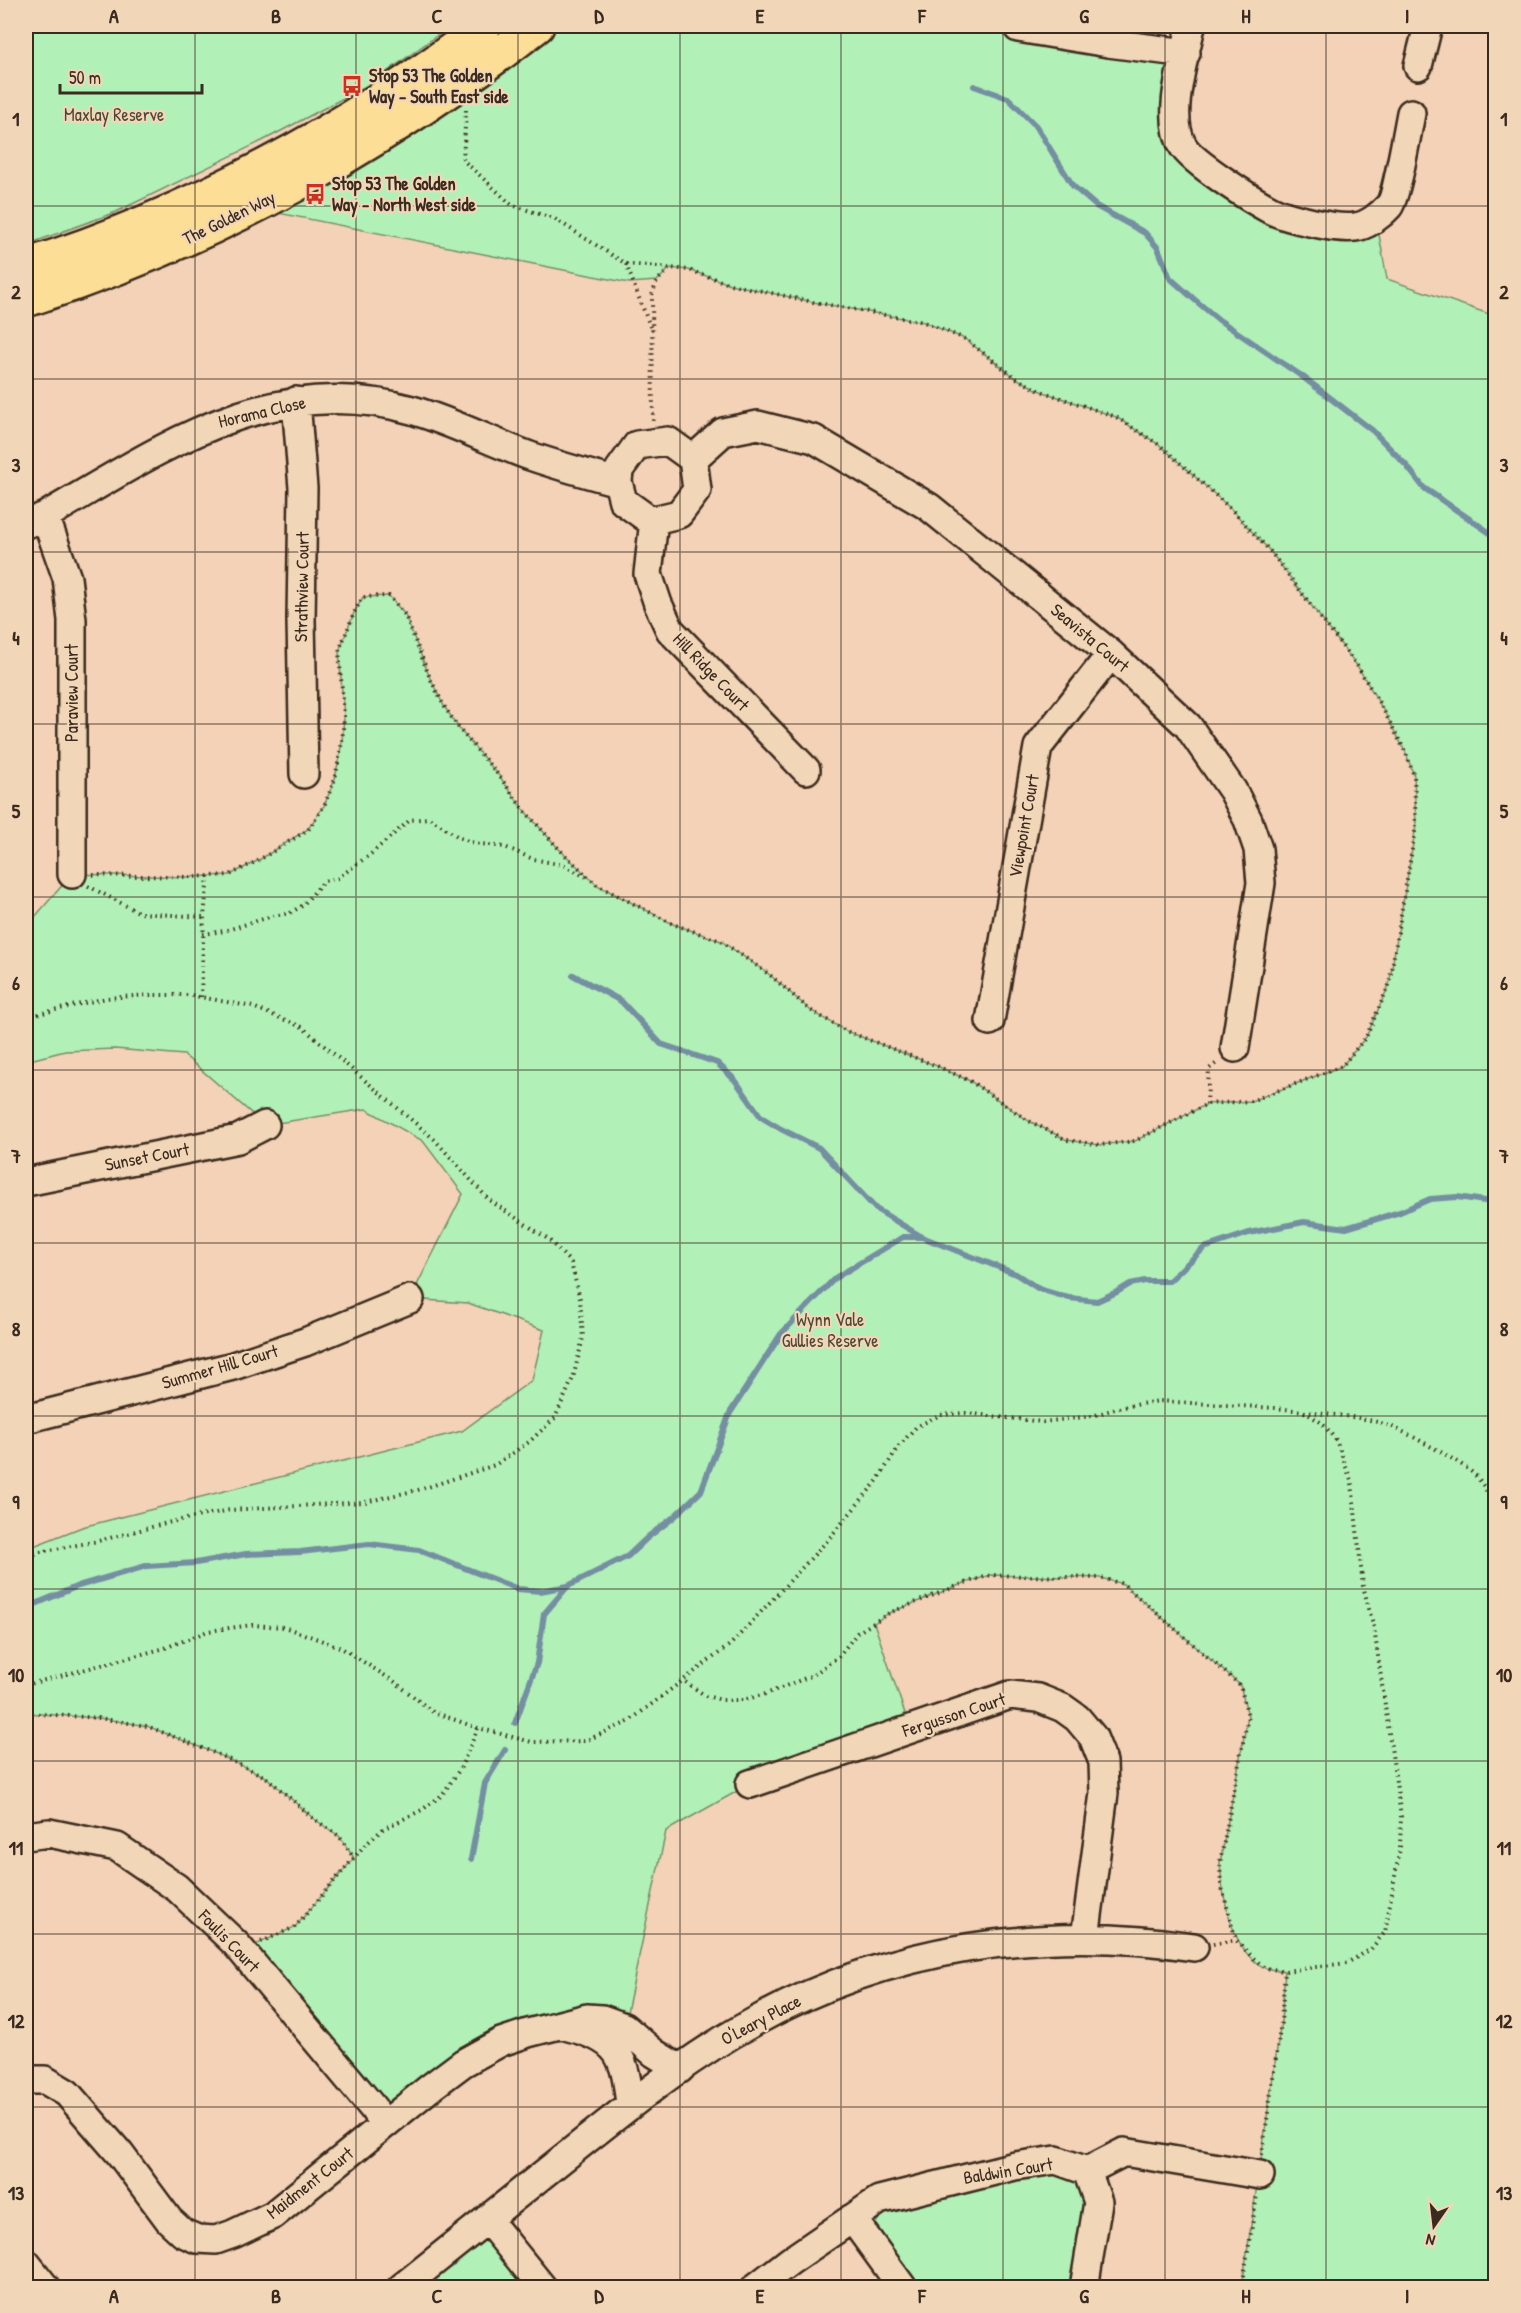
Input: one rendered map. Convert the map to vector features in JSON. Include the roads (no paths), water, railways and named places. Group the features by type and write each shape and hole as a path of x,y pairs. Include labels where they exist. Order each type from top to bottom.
{"main road":[{"name":"The Golden Way","path":"26,266 93,242 234,182 295,150 409,79 484,26"},
{"name":"The Golden Way","path":"26,300 130,263 222,224 372,142 468,77 537,26"}],"street":[{"path":"1191,26 1176,104 1177,125 1182,145 1195,160 1272,210 1318,224 1356,228 1376,218 1391,204 1411,113"},
{"path":"1418,66 1428,26"},
{"path":"1018,28 1186,53"},
{"name":"Horama Close","path":"35,520 210,425 258,409 296,401 332,399 377,402 413,410 530,456 618,482"},
{"name":"Strathview Court","path":"296,401 303,488 301,620 304,774"},
{"name":"Seavista Court","path":"693,459 723,432 758,425 814,439 928,507 1111,654 1188,726 1233,791 1248,820 1258,849 1261,883 1235,1048"},
{"path":"668,441 693,459 697,489 679,514 654,520 648,519 623,501 618,482 619,470 637,445 668,441"},
{"name":"Paraview Court","path":"35,520 67,578 72,620 72,874"},
{"name":"Hill Ridge Court","path":"654,520 648,574 670,630 806,770"},
{"name":"Viewpoint Court","path":"990,1021 1038,747 1111,654"},
{"name":"Sunset Court","path":"26,1182 238,1139 265,1125"},
{"name":"Summer Hill Court","path":"26,1419 233,1366 305,1342 410,1299"},
{"name":"Fergusson Court","path":"750,1784 1010,1695 1038,1698 1063,1708 1077,1718 1093,1737 1103,1762 1104,1793 1085,1938"},
{"name":"Foulis Court","path":"26,1836 49,1833 117,1847 177,1888 242,1951 373,2108 384,2125"},
{"name":"O'Leary Place","path":"401,2288 630,2105 680,2069 732,2034 832,1984 920,1957 975,1946 1034,1939 1131,1940 1194,1947"},
{"name":"Maidment Court","path":"26,2080 45,2080 57,2085 67,2093 120,2154 169,2220 183,2233 197,2239 216,2240 273,2214 463,2063 501,2042 587,2018 611,2020 624,2027 654,2053 680,2069"},
{"name":"Maidment Court","path":"562,2025 595,2033 607,2042 618,2055 626,2072 630,2105"},
{"path":"1084,2288 1098,2202 1087,2171 1124,2152 1260,2175"},
{"name":"Baldwin Court","path":"755,2288 879,2200 1015,2166 1056,2160 1087,2171"},
{"path":"852,2218 903,2288"},
{"path":"487,2219 543,2288"},
{"path":"26,2263 46,2288"}],"waterway":[{"path":"974,86 1008,98 1036,126 1073,186 1096,206 1145,233 1158,248 1170,278 1195,300 1219,320 1303,377 1373,431 1406,465 1424,488 1496,537"},
{"path":"573,975 621,1001 661,1044 717,1063 735,1080 761,1117 819,1148 876,1209 922,1237 1016,1274 1039,1289 1069,1298 1097,1301 1130,1284 1145,1281 1169,1281 1204,1248 1249,1233 1304,1222 1346,1228 1400,1212 1430,1199 1457,1197 1496,1204"},
{"path":"26,1608 78,1586 146,1566 196,1563 246,1554 300,1552 369,1544 419,1550 518,1589 540,1591 568,1586 628,1556 701,1491 730,1413 781,1334 835,1278 903,1237 922,1237"},
{"path":"515,1723 537,1663 544,1614 567,1587"},
{"path":"471,1859 485,1783 505,1750"}],"place":[{"name":"Stop 53 The Golden Way - South East side","path":"352,86"},
{"name":"Stop 53 The Golden Way - North West side","path":"315,194"}],"park label":[{"name":"Maxlay Reserve","path":"114,115"},
{"name":"Wynn Vale Gullies Reserve","path":"830,1330"}]}
